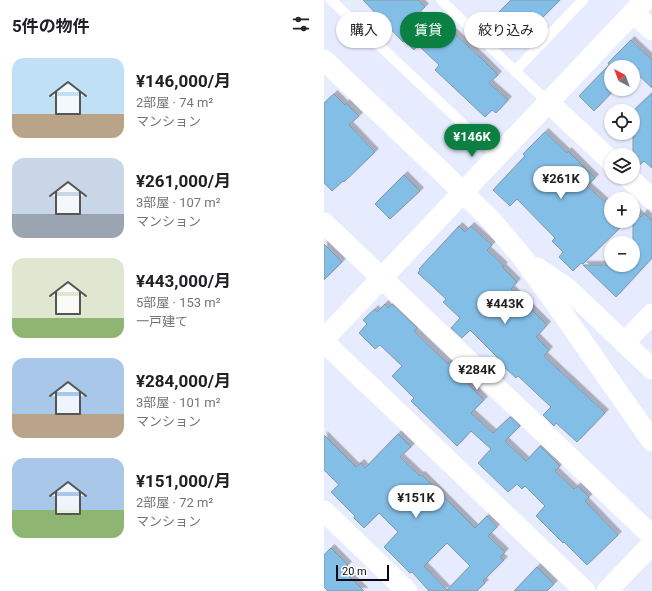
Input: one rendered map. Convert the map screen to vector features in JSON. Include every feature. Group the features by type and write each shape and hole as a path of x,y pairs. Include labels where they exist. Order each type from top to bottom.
{"street":[{"path":"585,591 324,340 639,6 652,30"},
{"path":"324,60 491,220 523,258 559,307 652,441"},
{"path":"548,102 604,154"},
{"path":"635,184 652,200"},
{"path":"324,223 652,536"},
{"path":"523,258 568,289 652,369"},
{"path":"624,343 652,314"},
{"path":"324,511 407,591"},
{"path":"608,591 652,544"}],"lane":[{"path":"331,0 497,156"},
{"path":"440,0 548,102"},
{"path":"515,71 583,0"}],"building":[{"path":"363,0 418,0 425,7 419,12 400,12 400,39 392,30 392,12 374,12"},
{"path":"511,0 560,0 548,12 499,12"},
{"path":"456,35 464,42 464,48 470,48 498,75 489,83 508,100 496,113 492,110 485,117 435,70 439,65 421,48 456,48"},
{"path":"631,40 652,60 652,88 640,77 640,60 611,60"},
{"path":"604,70 604,96 608,96 594,111 579,96"},
{"path":"652,93 652,168 644,161 640,164 640,148 633,148 633,140 640,140 640,104"},
{"path":"334,94 359,116 349,125 375,152 344,182 343,181 332,191 324,183 324,103"},
{"path":"545,132 567,153 568,151 595,178 587,186 604,201 604,228 620,228 612,236 604,236 604,243 583,264 581,263 573,271 559,257 563,252 552,241 555,238 517,199 510,206 493,190 525,156 523,154"},
{"path":"404,175 420,191 390,219 375,204"},
{"path":"644,213 652,221 652,258 640,271 640,236 633,236 633,228 640,228 640,216 641,217"},
{"path":"459,226 465,232 471,226 492,245 487,250 504,266 502,267 517,282 511,289 547,325 536,337 549,350 544,356 605,413 577,442 556,423 554,426 543,415 551,407 518,376 516,378 502,365 503,363 470,330 462,338 451,328 460,318 443,302 446,299 418,273 420,270 419,269"},
{"path":"324,244 342,262 324,280"},
{"path":"583,265 604,265 604,272 639,272 616,297"},
{"path":"385,304 388,308 392,304 417,328 414,331 448,364 451,361 461,370 458,374 484,400 471,413 493,433 510,417 520,426 505,441 526,461 540,446 560,466 555,471 574,489 578,486 589,497 585,501 618,535 587,565 536,516 545,506 525,486 522,489 517,484 508,492 478,463 491,449 471,431 457,446 411,401 414,398 392,376 402,366 380,345 375,349 359,333 367,324 363,320 375,309 377,312"},
{"path":"398,434 411,447 400,457 420,476 422,475 475,528 487,516 497,527 488,536 505,552 500,557 504,560 483,581 485,583 477,591 429,591 412,572 410,573 384,547 398,532 379,513 364,528 354,518 355,516 331,492 339,485 324,470 324,435 356,467 361,463 365,468","holes":["447,543 470,566 447,590 424,566"]},
{"path":"331,548 348,565 343,570 364,591 328,591 324,587 324,555"},
{"path":"537,567 554,584 547,591 514,591"}]}
